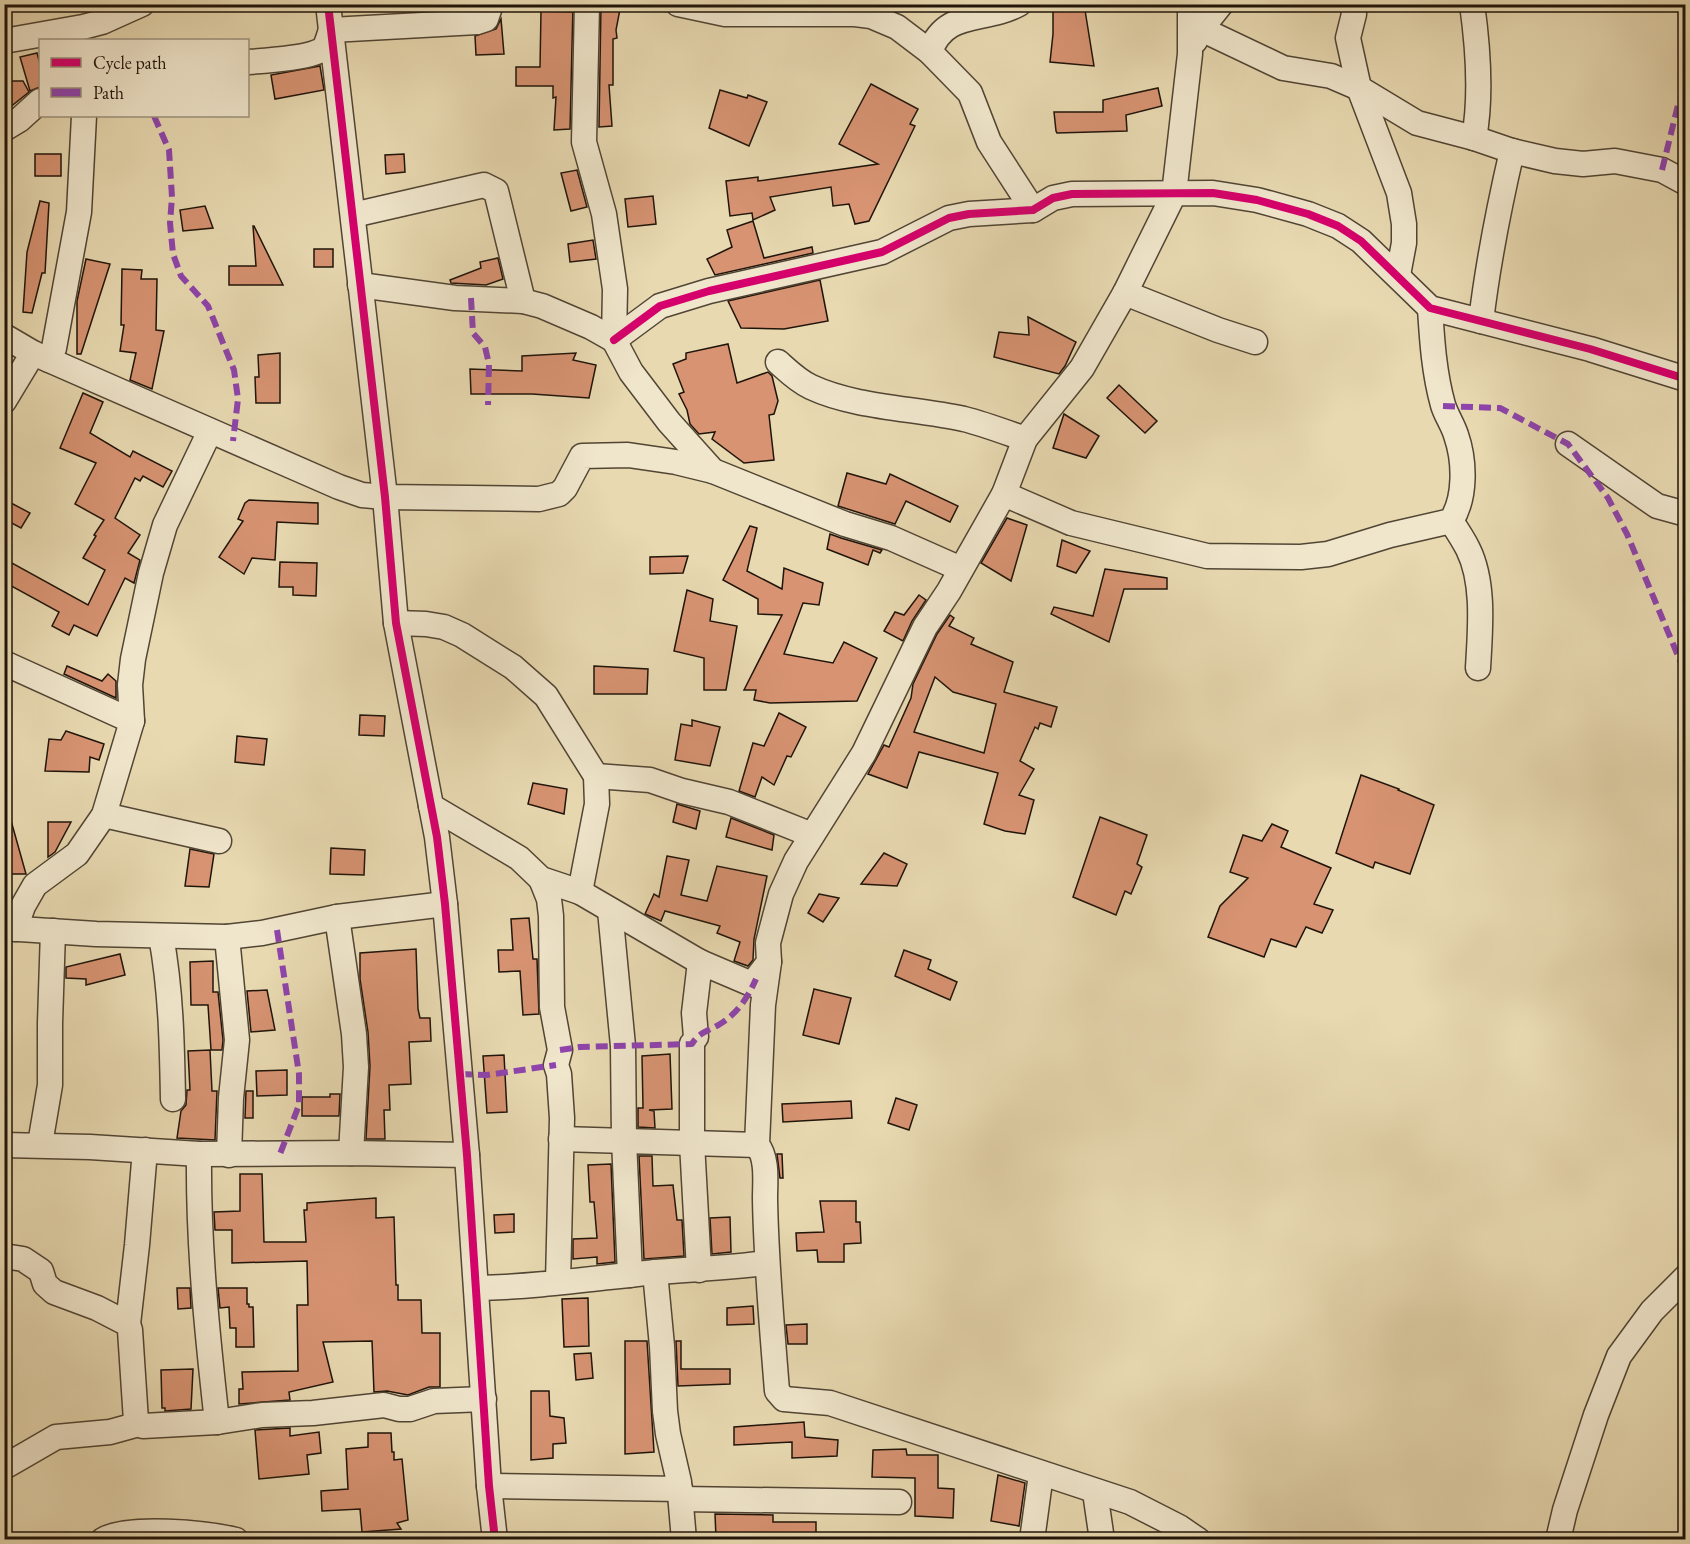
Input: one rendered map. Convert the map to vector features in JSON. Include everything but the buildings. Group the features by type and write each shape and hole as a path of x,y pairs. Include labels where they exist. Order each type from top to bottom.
{"street":[{"path":"4,41 91,23 142,4"},
{"path":"328,4 385,497 396,623 437,837 445,904 467,1155 489,1486 495,1539"},
{"path":"331,30 477,22 486,19 491,4"},
{"path":"586,4 584,142 603,214 615,289 614,340 632,372 669,422 713,471"},
{"path":"678,4 725,14 855,14 871,16 897,27 930,52 970,93 989,142 1033,210"},
{"path":"930,52 933,42 942,29 950,24 992,15 1018,4"},
{"path":"1190,4 1190,54 1174,194 1125,293 1082,368 1025,439 1004,495 949,591 925,627 864,753 796,861 781,894 760,975 763,1005 757,1145 762,1152 765,1169 766,1263 777,1391 780,1396 784,1399 830,1403 1130,1502 1198,1539"},
{"path":"1190,54 1201,29 1221,4"},
{"path":"1352,4 1354,14 1348,38 1359,88 1399,192 1404,224 1404,243 1398,275"},
{"path":"1472,4 1478,77 1477,124 1474,138"},
{"path":"1201,29 1283,68 1331,76 1359,88 1417,123 1555,161 1583,164 1615,161 1662,170 1686,183"},
{"path":"249,62 279,60 315,53 324,48 331,30"},
{"path":"4,129 19,120 39,102"},
{"path":"4,401 41,357 54,348 79,212 84,117"},
{"path":"1481,321 1485,281 1512,151"},
{"path":"352,215 483,185 490,187 496,191 523,301"},
{"path":"614,340 660,306 709,291 882,252 949,219 969,214 1033,210 1053,198 1072,194 1213,193 1257,200 1308,214 1338,226 1361,241 1430,308 1590,349 1686,379"},
{"path":"360,285 455,297 523,301 542,306 591,327 614,340"},
{"path":"1125,293 1255,342"},
{"path":"1004,495 1071,523 1207,556 1300,557 1328,554 1390,535 1451,521 1458,510 1461,492 1461,455 1456,435 1443,406 1434,359 1430,308"},
{"path":"4,336 41,357 339,488 362,495 539,499 559,494 565,488 582,456 628,455 676,462 713,471 845,524 891,537 960,569"},
{"path":"778,362 791,374 823,391 856,400 965,419 1025,439"},
{"path":"210,431 165,525 151,573 133,659 130,685 132,721 104,815 77,854 35,885 10,928 227,937 262,933 337,917 445,904"},
{"path":"1569,444 1657,506 1686,514"},
{"path":"1451,521 1469,550 1477,580 1481,604 1478,668"},
{"path":"396,623 444,627 462,635 513,667 546,696 596,776 597,804 580,892"},
{"path":"4,663 132,721"},
{"path":"596,776 650,780 682,791 729,802 812,835"},
{"path":"431,806 519,858 541,879 549,899 552,1007 560,1050 556,1065 559,1074 562,1118 558,1282"},
{"path":"104,815 219,841"},
{"path":"541,879 580,892 700,962 760,975"},
{"path":"610,910 623,1046 624,1140 630,1275"},
{"path":"337,917 354,1034 356,1067 351,1153"},
{"path":"40,1144 50,1085 53,931"},
{"path":"161,936 168,972 172,1022 173,1099"},
{"path":"227,937 237,1040 231,1098 229,1155"},
{"path":"699,1270 692,1143 694,1013 700,962"},
{"path":"561,1139 757,1145"},
{"path":"4,1145 40,1144 229,1155 351,1153 467,1155"},
{"path":"139,1424 136,1421 128,1324 145,1150"},
{"path":"199,1154 202,1278 217,1422"},
{"path":"4,1256 23,1259 41,1271 45,1284 54,1292 97,1308 128,1324"},
{"path":"477,1288 505,1288 655,1272 727,1269 766,1263"},
{"path":"655,1272 665,1411 680,1494 684,1539"},
{"path":"1557,1539 1596,1415 1619,1356 1652,1311 1686,1277"},
{"path":"4,1467 56,1437 110,1432 139,1424 143,1426 217,1422 262,1415 313,1413 384,1405 410,1408 434,1401 483,1399"},
{"path":"1032,1539 1041,1474"},
{"path":"489,1486 899,1502"},
{"path":"1095,1492 1102,1539"},
{"path":"103,1539 127,1532 148,1531 202,1534 236,1539"}],"marked path":[{"path":"1662,170 1678,105 1686,97"},
{"path":"154,117 169,150 172,197 170,223 173,254 181,276 208,306 234,370 238,399 233,441"},
{"path":"471,298 473,333 485,347 489,364 488,405"},
{"path":"1443,406 1500,408 1568,444 1608,498 1627,534 1686,675"},
{"path":"277,930 299,1074 299,1105 280,1154"},
{"path":"560,1050 580,1047 692,1044 701,1034 720,1024 737,1010 756,979"},
{"path":"460,1074 487,1075 556,1065"}],"cycle path":[{"path":"328,4 385,497 396,623 437,837 445,904 467,1155 489,1486 495,1540"},
{"path":"614,340 660,306 709,291 882,252 949,218 969,214 1033,210 1053,198 1072,194 1213,193 1257,200 1308,214 1338,226 1361,241 1430,308 1590,349 1686,379"}]}
